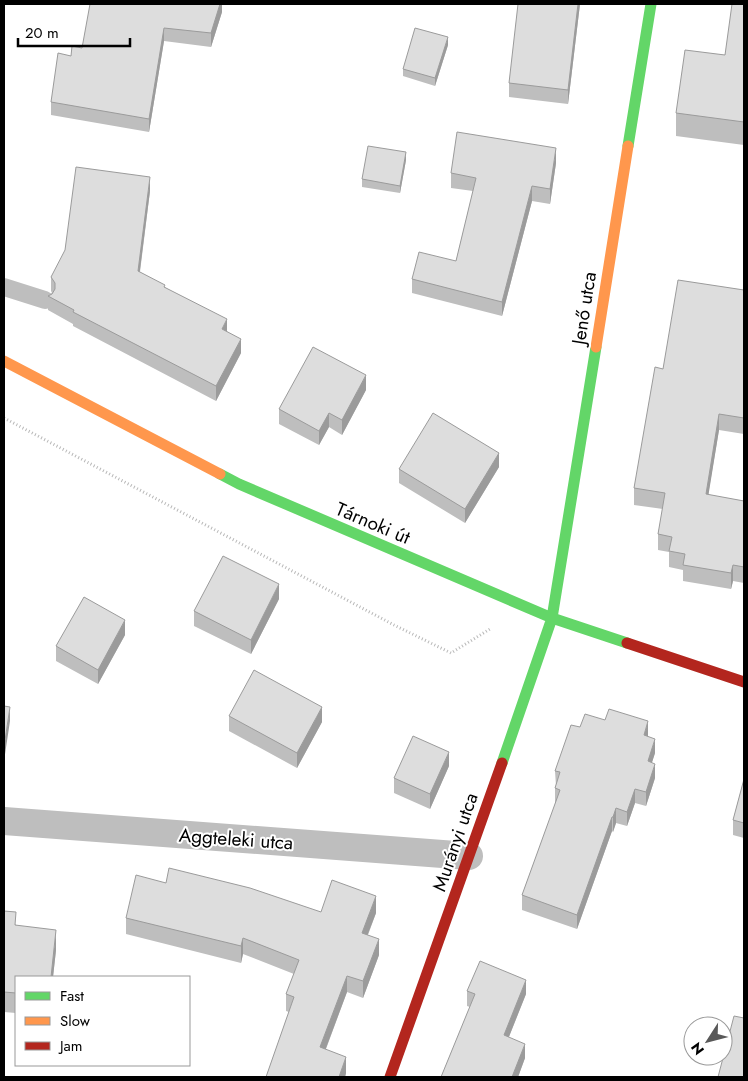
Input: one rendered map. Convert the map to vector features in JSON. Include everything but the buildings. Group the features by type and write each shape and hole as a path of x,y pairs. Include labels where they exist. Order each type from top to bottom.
{"street":[{"name":"Jenő utca","path":"552,618 651,4"},
{"name":"Tárnoki út","path":"4,361 239,484 552,618 744,682"},
{"name":"Murányi utca","path":"390,1077 552,618"},
{"name":"Aggteleki utca","path":"4,821 469,856"}],"lane":[{"path":"4,287 45,300"}],"path":[{"path":"4,418 394,625 451,653 490,629 541,650"}],"traffic: fast":[{"path":"628,146 651,4"},
{"path":"502,763 552,618 596,347"},
{"path":"220,474 239,484 552,618 627,643"}],"traffic: slow":[{"path":"596,347 628,146"},
{"path":"4,361 220,474"}],"traffic: jam":[{"path":"627,643 744,682"},
{"path":"390,1077 502,763"}]}
